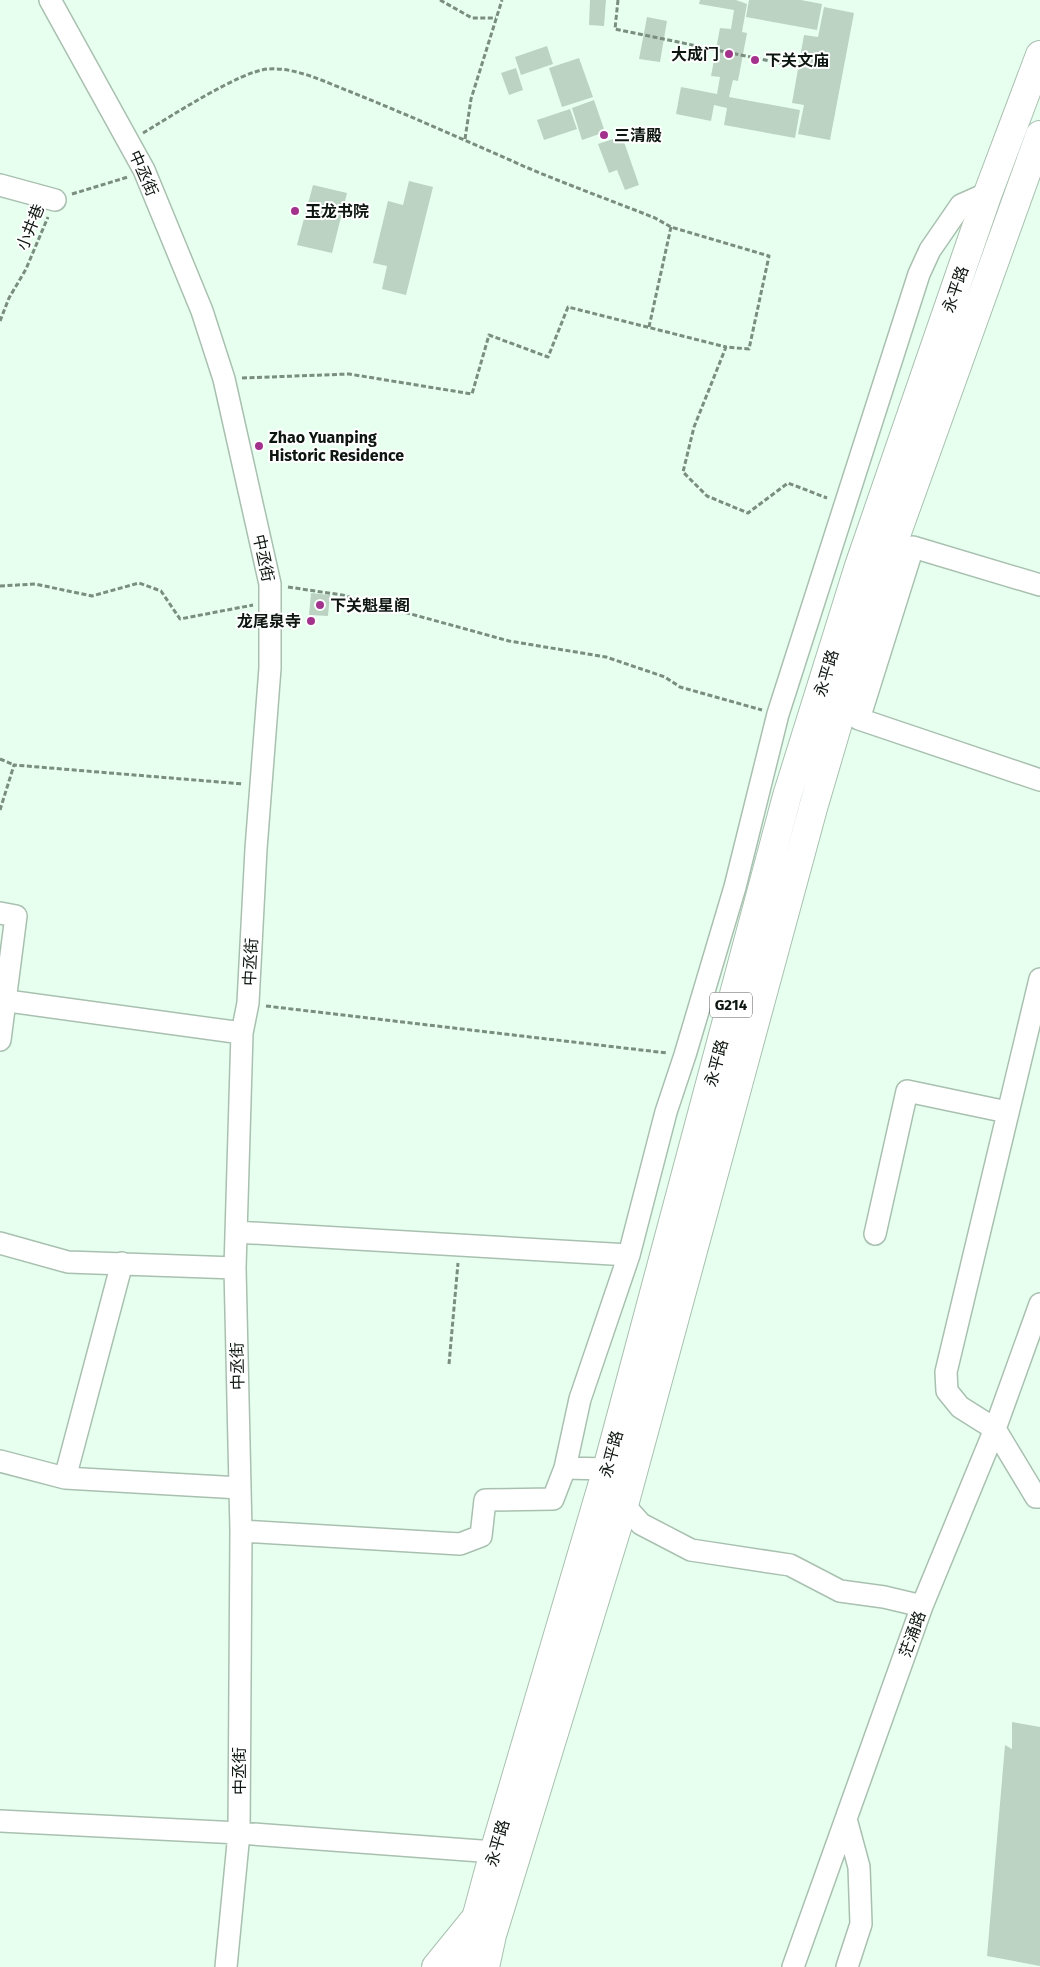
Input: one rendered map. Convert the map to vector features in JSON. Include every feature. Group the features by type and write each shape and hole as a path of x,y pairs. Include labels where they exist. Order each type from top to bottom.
{"main road":[{"name":"永平路","path":"485,1967 483,1927 494,1852 611,1502 607,1469 787,796 860,566 988,193 1040,55"},
{"name":"永平路","path":"462,1967 483,1927 611,1502 881,577 1040,135"},
{"path":"436,1967 483,1927"}],"street":[{"name":"中丞街","path":"50,0 130,140 202,311 224,379 270,593 270,668 248,1004 242,1033 235,1268 241,1531 239,1833 226,1967"},
{"path":"0,185 55,200"},
{"path":"241,1531 460,1544 481,1536 485,1500 553,1499 565,1468 580,1398 629,1255 666,1112 686,1055 735,886 778,714 919,274 930,250 961,205 988,193"},
{"path":"1040,586 913,547 859,719 1040,780"},
{"path":"0,913 16,916 3,1000 0,1040"},
{"path":"1040,979 946,1372 947,1391 960,1407 995,1429 1036,1497 1040,1497"},
{"path":"3,1000 242,1033"},
{"path":"875,1234 907,1091 1008,1112"},
{"path":"236,1232 629,1255"},
{"path":"0,1243 68,1262 235,1268"},
{"path":"66,1478 122,1263"},
{"name":"茫涌路","path":"794,1967 922,1606 995,1429 1040,1304"},
{"path":"0,1461 66,1478 240,1488"},
{"path":"565,1468 607,1469"},
{"path":"611,1502 641,1524 691,1550 790,1566 840,1591 884,1597 922,1606"},
{"path":"846,1819 859,1868 861,1924 847,1967"},
{"path":"0,1821 239,1833 494,1852"},
{"path":"483,1927 500,1967"}],"path":[{"path":"440,0 472,18 496,18"},
{"path":"465,139 471,99 502,0"},
{"path":"618,0 615,29 794,66"},
{"path":"130,140 228,84 267,69 308,76 465,139 523,166 655,218 671,227 769,256 749,349 726,347 568,307 548,357 490,335 472,394 349,374 224,379"},
{"name":"小井巷","path":"0,321 8,298 26,269 55,200 122,180 147,177"},
{"path":"648,327 671,227"},
{"path":"726,347 694,427 682,472 707,496 748,513 788,483 844,505"},
{"path":"0,586 35,584 92,596 139,583 162,592 180,619 270,593 342,595 509,641 606,657 665,677 680,687 778,714"},
{"path":"0,759 14,765 261,786"},
{"path":"0,810 14,765"},
{"path":"248,1004 686,1055"},
{"path":"449,1364 459,1244"}],"building":[{"path":"590,0 606,0 604,26 589,25"},
{"path":"700,0 736,0 747,4 742,32 747,33 738,81 733,80 729,97 800,110 795,138 724,125 727,108 714,105 711,121 676,114 681,87 717,94 720,77 711,76 720,28 731,29 734,10 699,4"},
{"path":"749,0 801,0 822,4 817,30 746,17"},
{"path":"824,7 854,13 830,140 798,134 804,105 792,103 804,35 818,37"},
{"path":"647,17 667,21 660,62 639,59"},
{"path":"547,46 553,64 521,75 515,57"},
{"path":"579,58 593,97 562,107 549,68"},
{"path":"516,68 523,90 509,95 501,73"},
{"path":"594,100 605,132 582,140 572,108"},
{"path":"570,109 577,129 544,140 537,120"},
{"path":"622,136 639,185 625,190 617,170 609,173 598,144"},
{"path":"409,181 433,187 406,295 382,289 387,266 373,263 388,201 403,205"},
{"path":"313,185 347,193 332,253 297,245"},
{"name":"下关魁星阁","path":"311,593 330,595 328,616 309,615"},
{"path":"1012,1722 1040,1727 1040,1966 987,1956 1005,1745 1012,1749"}],"place":[{"name":"大成门","path":"729,54"},
{"name":"下关文庙","path":"755,60"},
{"name":"三清殿","path":"604,135"},
{"name":"玉龙书院","path":"295,211"},
{"name":"Zhao Yuanping Historic Residence","path":"259,446"},
{"name":"下关魁星阁","path":"320,605"},
{"name":"龙尾泉寺","path":"311,621"}]}
